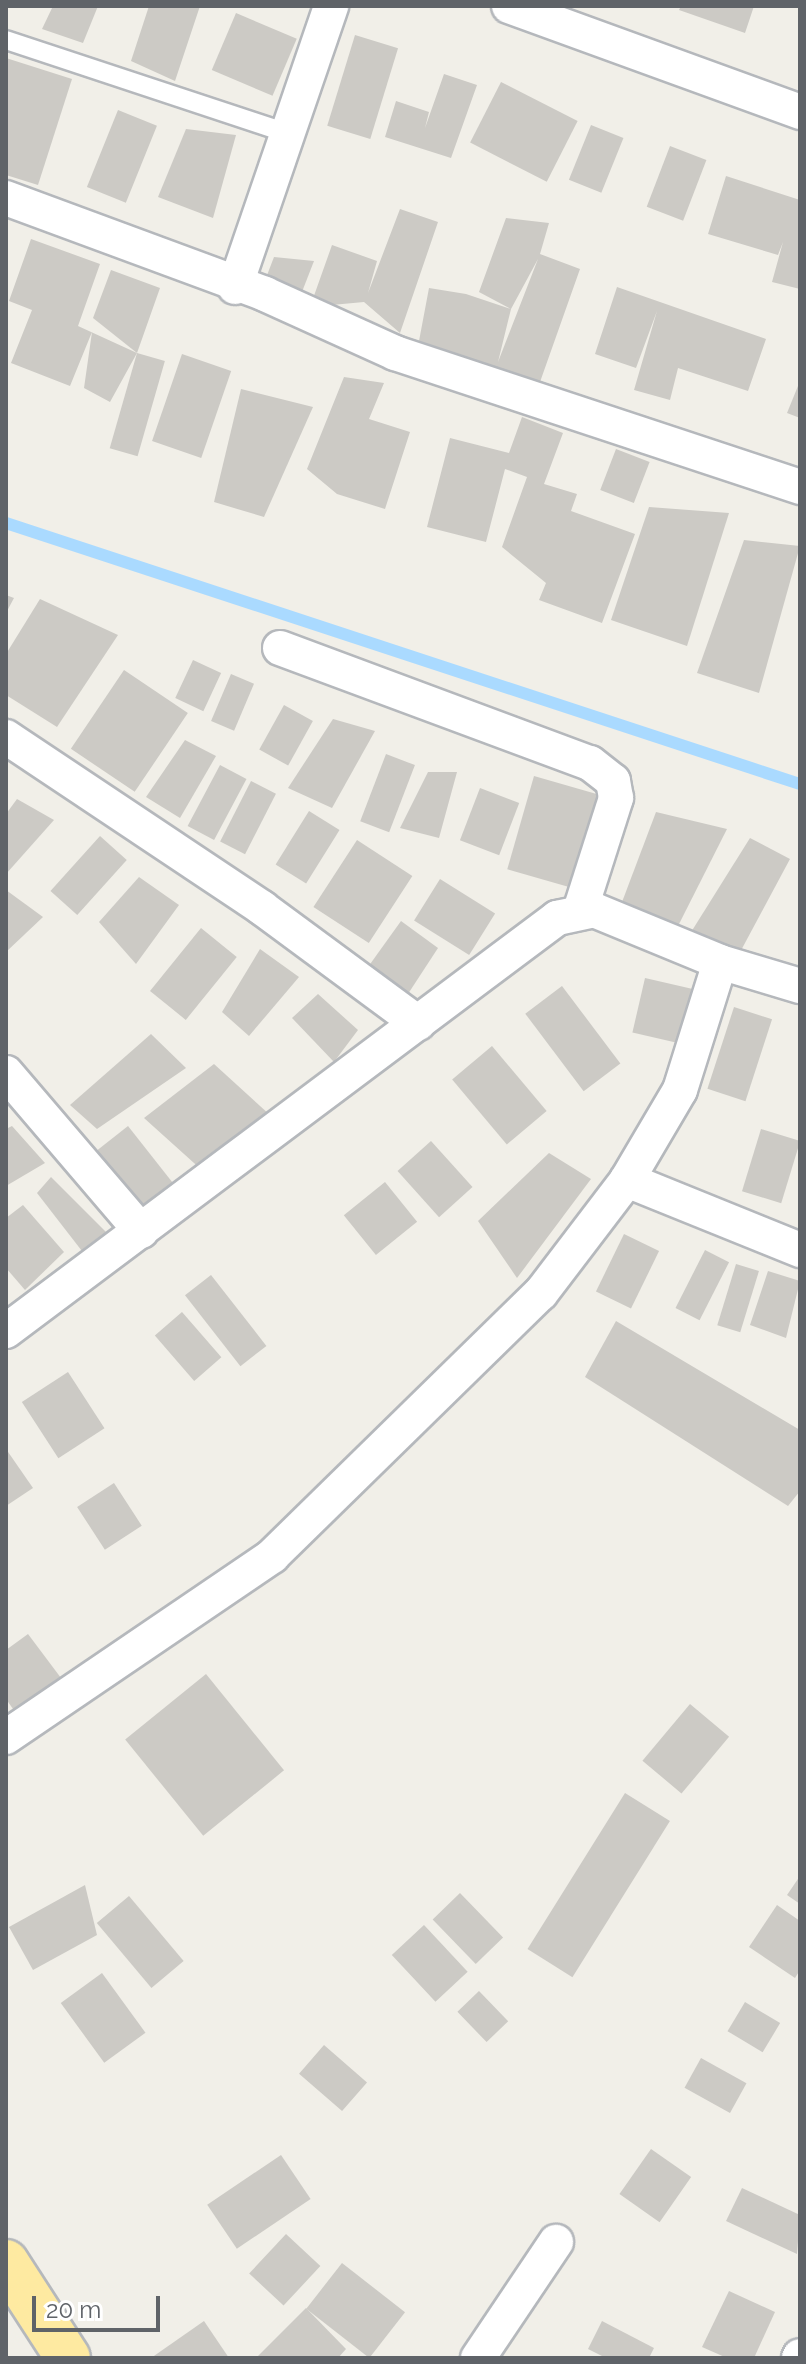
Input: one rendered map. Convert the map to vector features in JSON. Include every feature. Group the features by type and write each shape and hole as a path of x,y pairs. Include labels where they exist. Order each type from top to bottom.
{"highway":[{"path":"6,2262 68,2358"}],"street":[{"path":"235,287 331,6"},
{"path":"509,6 800,112"},
{"path":"6,198 235,287 300,308 395,353 800,487"},
{"path":"280,648 590,763 613,781 616,798 580,911"},
{"path":"6,737 262,908 418,1023"},
{"path":"6,1331 557,918 594,910 720,962 800,986"},
{"path":"6,1737 272,1556 541,1293 627,1180 680,1090 720,962"},
{"path":"6,1073 141,1231"},
{"path":"627,1180 800,1250"},
{"path":"478,2358 556,2242"}],"lane":[{"path":"6,40 288,133"}],"building":[{"path":"53,6 98,6 83,43 42,29"},
{"path":"149,6 200,6 175,81 131,61"},
{"path":"681,6 754,6 745,33 679,10"},
{"path":"236,13 297,39 273,96 212,70"},
{"path":"355,35 398,48 370,139 327,126"},
{"path":"6,58 72,79 38,185 6,175"},
{"path":"444,74 477,85 451,158 385,137 396,101 429,112 425,128"},
{"path":"501,82 578,121 547,182 470,143"},
{"path":"118,110 157,126 126,203 87,187"},
{"path":"591,125 623,138 601,193 569,180"},
{"path":"186,129 236,135 213,218 158,197"},
{"path":"670,146 706,160 683,221 647,207"},
{"path":"726,176 800,200 800,289 772,282 783,242 778,255 708,234"},
{"path":"400,209 438,222 400,333 364,302 310,307 332,245 377,261 368,293"},
{"path":"506,218 549,223 540,254 580,269 540,382 419,341 429,288 466,294 511,309 479,292","holes":["538,259 498,362 511,309"]},
{"path":"31,239 100,264 78,326 92,332 70,386 11,363 32,310 9,301"},
{"path":"274,257 314,261 300,297 264,283"},
{"path":"111,270 160,288 137,353 93,318"},
{"path":"617,287 766,339 748,391 678,368 670,400 634,390 657,311 636,368 595,354"},
{"path":"92,332 137,353 110,402 84,388"},
{"path":"137,353 165,361 138,456 110,448"},
{"path":"182,354 231,371 201,458 152,441"},
{"path":"344,377 384,383 369,419 410,432 385,509 337,494 307,469"},
{"path":"800,381 800,418 787,413"},
{"path":"241,389 313,407 264,517 214,502"},
{"path":"522,417 563,433 544,484 577,494 571,511 635,534 602,623 539,600 546,583 502,547 527,477 505,469 486,542 427,527 450,438 509,453"},
{"path":"616,449 650,462 634,503 600,490"},
{"path":"649,507 729,513 687,646 611,620"},
{"path":"744,540 800,546 759,693 697,673"},
{"path":"6,595 14,598 6,613"},
{"path":"40,599 118,635 57,727 6,695 6,654"},
{"path":"193,660 221,673 203,711 175,698"},
{"path":"124,670 188,713 135,792 71,749"},
{"path":"231,674 254,684 234,731 211,721"},
{"path":"284,705 313,721 288,766 259,750"},
{"path":"333,719 375,731 332,808 288,788"},
{"path":"185,740 216,756 180,818 146,797"},
{"path":"386,754 415,765 389,832 360,821"},
{"path":"220,765 246,779 214,840 188,826"},
{"path":"428,772 457,772 439,838 400,828"},
{"path":"534,776 597,794 571,887 507,869"},
{"path":"251,781 276,794 245,854 220,842"},
{"path":"480,788 519,803 499,855 460,840"},
{"path":"17,799 54,820 6,874 6,814"},
{"path":"309,811 340,830 306,884 276,864"},
{"path":"656,812 727,829 677,928 619,910"},
{"path":"100,836 127,860 77,915 50,891"},
{"path":"750,838 790,859 738,956 688,937"},
{"path":"357,840 412,876 369,943 313,907"},
{"path":"139,877 179,905 136,964 99,922"},
{"path":"440,879 495,913 469,955 414,921"},
{"path":"6,890 43,917 6,952"},
{"path":"401,921 438,948 406,997 363,974"},
{"path":"201,928 237,957 186,1020 150,991"},
{"path":"260,949 299,977 249,1036 222,1012"},
{"path":"645,978 702,991 690,1046 632,1033"},
{"path":"562,986 620,1063 584,1091 525,1014"},
{"path":"318,994 358,1030 334,1062 292,1018"},
{"path":"734,1007 772,1019 745,1101 707,1089"},
{"path":"151,1034 186,1068 97,1129 70,1105"},
{"path":"492,1046 547,1111 507,1145 452,1079"},
{"path":"214,1064 270,1115 204,1172 144,1118"},
{"path":"12,1126 45,1163 6,1186 6,1129"},
{"path":"128,1126 180,1192 142,1209 95,1152"},
{"path":"761,1129 800,1141 781,1203 742,1191"},
{"path":"431,1141 472,1187 439,1217 398,1171"},
{"path":"549,1153 591,1179 517,1278 478,1221"},
{"path":"51,1177 114,1240 92,1264 37,1193"},
{"path":"385,1182 417,1222 376,1255 344,1215"},
{"path":"23,1205 64,1252 25,1290 6,1268 6,1218"},
{"path":"624,1234 659,1251 631,1309 596,1292"},
{"path":"705,1250 729,1262 700,1320 675,1308"},
{"path":"736,1264 759,1271 740,1332 717,1325"},
{"path":"768,1271 800,1281 786,1338 750,1325"},
{"path":"211,1275 266,1346 240,1366 185,1295"},
{"path":"182,1312 221,1357 194,1381 155,1336"},
{"path":"616,1321 800,1430 800,1491 788,1506 585,1377"},
{"path":"68,1372 104,1428 58,1458 22,1402"},
{"path":"6,1449 33,1488 6,1506"},
{"path":"114,1483 142,1526 105,1550 77,1507"},
{"path":"28,1634 64,1682 18,1716 6,1699 6,1650"},
{"path":"206,1674 284,1770 203,1836 125,1739"},
{"path":"690,1704 729,1737 682,1793 642,1761"},
{"path":"625,1793 670,1821 572,1977 527,1949"},
{"path":"800,1876 800,1904 787,1895"},
{"path":"85,1885 97,1935 33,1970 9,1927"},
{"path":"460,1893 503,1938 476,1964 433,1919"},
{"path":"129,1896 184,1961 151,1988 97,1923"},
{"path":"777,1905 800,1921 800,1970 795,1978 749,1947"},
{"path":"424,1925 468,1972 435,2002 392,1955"},
{"path":"102,1973 145,2033 104,2063 61,2003"},
{"path":"479,1991 508,2021 487,2042 457,2012"},
{"path":"745,2002 780,2023 763,2052 727,2031"},
{"path":"324,2045 367,2082 342,2111 299,2074"},
{"path":"701,2058 746,2083 730,2113 685,2088"},
{"path":"651,2149 691,2177 660,2222 619,2194"},
{"path":"281,2155 311,2199 237,2249 207,2205"},
{"path":"742,2188 800,2215 797,2254 726,2221"},
{"path":"286,2234 320,2266 284,2306 249,2273"},
{"path":"342,2263 405,2312 369,2358 306,2309"},
{"path":"729,2291 775,2312 754,2358 727,2358 702,2347"},
{"path":"306,2308 346,2349 338,2358 256,2358"},
{"path":"204,2321 229,2358 151,2358"},
{"path":"602,2321 654,2348 649,2358 606,2358 588,2349"}],"waterway":[{"path":"6,523 800,784"}]}
